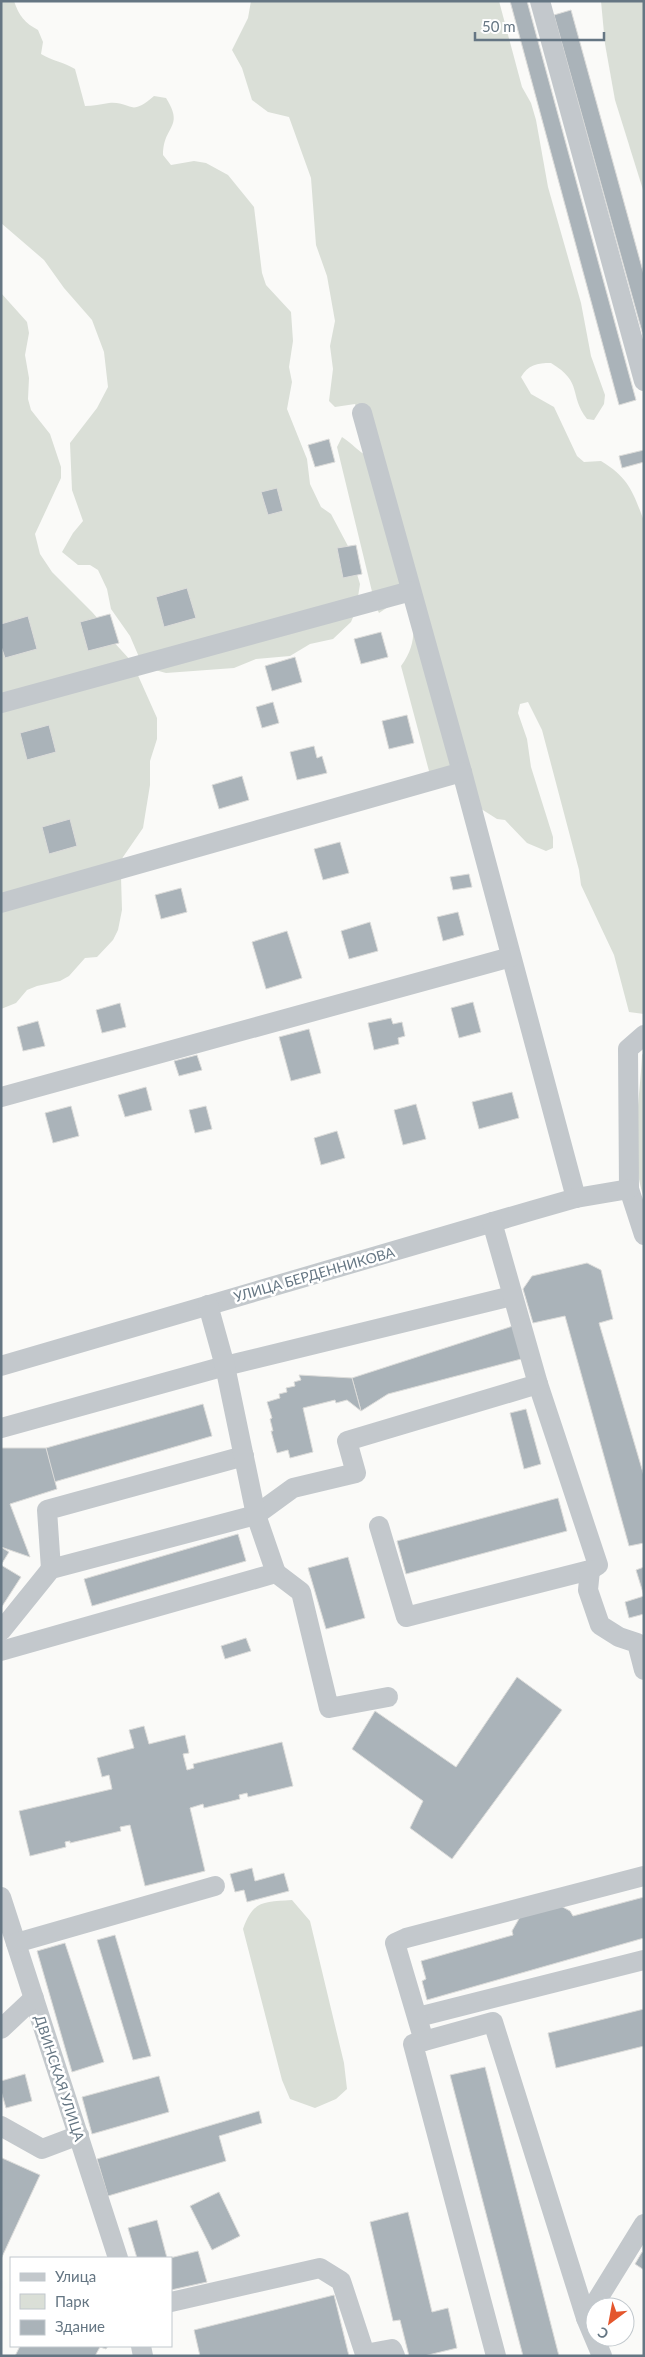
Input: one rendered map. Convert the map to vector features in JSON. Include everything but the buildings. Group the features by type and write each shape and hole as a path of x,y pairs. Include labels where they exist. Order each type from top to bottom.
{"street":[{"path":"540,1 644,381"},
{"path":"362,413 462,772 576,1198"},
{"path":"1,703 411,591"},
{"path":"1,903 462,772"},
{"path":"1,1097 511,957"},
{"path":"644,1035 628,1049 629,1189 644,1235"},
{"name":"УЛИЦА БЕРДЕННИКОВА","path":"1,1366 576,1198 629,1189"},
{"path":"379,1526 406,1618 590,1570 598,1566 538,1384 492,1222"},
{"path":"1,1428 225,1366 512,1296"},
{"path":"208,1305 225,1366 256,1515 276,1573 301,1592 329,1708 388,1697"},
{"path":"1,1631 51,1569 256,1515 293,1488 356,1473 347,1441 538,1384"},
{"path":"51,1569 48,1510 244,1456"},
{"path":"590,1570 588,1590 600,1625 619,1637 637,1643 644,1670"},
{"path":"1,1651 276,1573"},
{"path":"424,2041 395,1943 406,1938 644,1876"},
{"path":"16,1943 215,1886"},
{"name":"ДВИНСКАЯ УЛИЦА","path":"1,1897 118,2257"},
{"path":"418,2018 644,1960"},
{"path":"1,2029 34,1998"},
{"path":"496,2356 413,2044 493,2022 585,2315"},
{"path":"1,2126 42,2149 79,2135"},
{"path":"599,2297 644,2224"},
{"path":"172,2302 320,2268 341,2281 365,2354 392,2349 395,2356"}],"green space":[{"path":"1,1 14,1 23,18 29,25 38,30 43,42 41,54 75,69 85,106 117,103 135,107 146,103 154,96 166,98 174,115 172,126 164,145 163,155 171,165 194,161 206,163 228,175 254,207 262,273 266,285 291,312 293,341 289,367 292,382 287,409 307,459 310,484 321,507 331,514 349,548 360,584 356,610 351,622 333,639 310,644 290,656 256,659 234,668 166,673 155,670 139,657 130,636 111,609 107,589 98,570 90,565 78,565 62,552 73,533 83,521 72,490 70,443 97,408 108,387 104,352 92,320 64,288 44,260 1,223"},
{"path":"251,1 499,1 522,87 531,103 536,120 548,187 581,303 591,356 605,395 604,404 594,420 587,419 578,403 572,383 561,370 551,363 541,363 533,366 521,377 531,394 554,407 577,456 584,462 601,461 618,473 624,480 633,494 644,521 644,1014 629,1012 614,955 581,885 579,870 542,730 528,702 520,704 518,713 527,739 531,767 553,837 553,848 546,851 527,843 505,820 497,819 475,805 458,783 429,771 401,666 410,651 412,643 411,602 394,603 379,613 375,604 337,447 342,437 368,456 363,421 355,404 335,407 329,401 333,369 330,346 335,321 327,276 316,245 311,178 289,117 268,112 252,100 242,68 232,50 248,18"},
{"path":"601,1 644,1 644,193 615,100 605,44"},
{"path":"1,293 27,322 29,333 25,355 29,378 28,399 31,410 50,434 61,467 61,478 35,534 40,554 52,572 92,612 107,629 111,639 132,662 157,718 157,739 150,761 150,785 143,828 119,866 122,910 118,930 113,940 97,957 85,958 69,976 60,981 27,990 16,1003 1,1009"},
{"path":"644,1052 644,1198 637,1164 636,1146 642,1055"},
{"path":"292,1900 310,1921 344,2063 347,2089 336,2099 315,2108 290,2099 282,2080 243,1929 251,1913 261,1904"}]}
